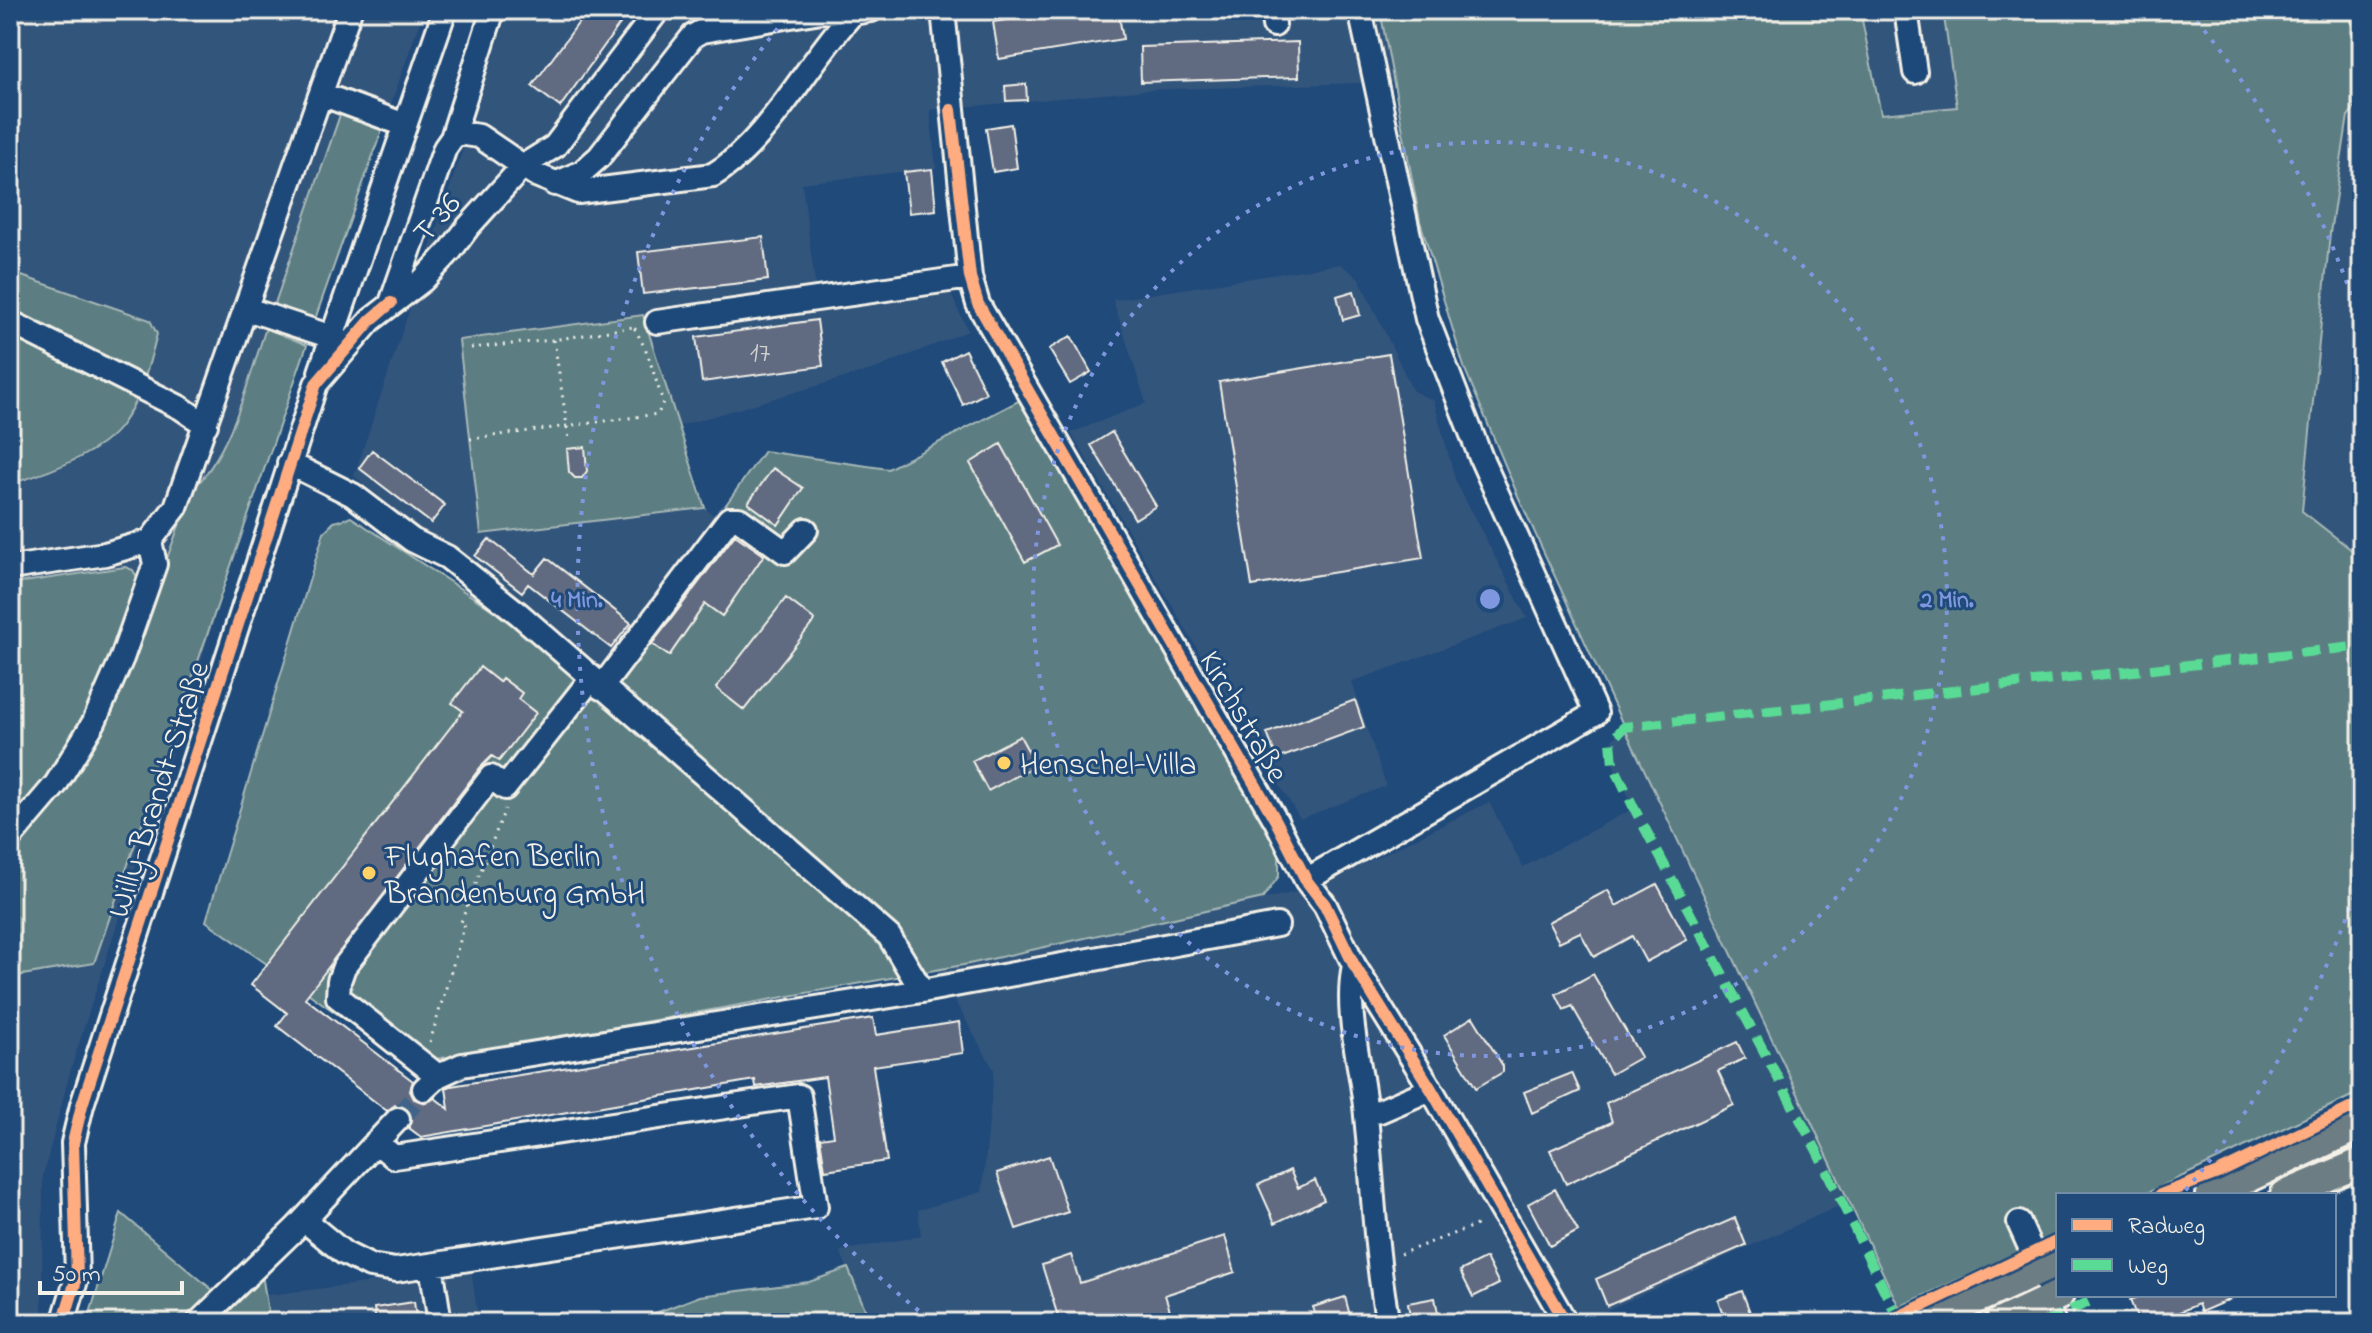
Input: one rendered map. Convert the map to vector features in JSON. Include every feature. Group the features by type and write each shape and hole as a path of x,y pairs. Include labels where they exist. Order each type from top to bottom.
{"main road":[{"path":"2215,1193 2362,1124"},
{"path":"2290,1193 2362,1162"},
{"path":"1923,1323 2049,1266"},
{"path":"1999,1323 2053,1304"}],"street":[{"path":"10,568 105,554 150,541 176,507 350,10"},
{"path":"316,384 445,10"},
{"path":"391,303 445,148 452,138 493,10"},
{"name":"T 36","path":"391,303 423,280 523,166 555,146 658,10"},
{"name":"Kirchstraße","path":"943,10 970,277 978,304 1276,821 1306,880 1325,905 1354,965 1431,1089 1566,1323"},
{"path":"1306,880 1596,713 1481,458 1427,319 1360,10"},
{"path":"1906,10 1915,72"},
{"path":"555,184 582,172 599,157 693,36 702,31 821,11 862,11"},
{"path":"452,138 459,133 479,136 523,166 555,184 578,192 713,175 730,164 862,11"},
{"path":"321,94 405,125"},
{"path":"657,322 970,277"},
{"name":"Willy-Brandt-Straße","path":"63,1323 77,1277 73,1143 82,1105 316,384 371,320 391,303"},
{"path":"247,309 332,337"},
{"path":"10,322 181,408 206,425"},
{"path":"289,463 353,495 412,540 447,557 519,614 889,936 922,991"},
{"path":"806,530 785,552 739,519 729,519 596,684 505,788 491,777 344,967 338,997 429,1077 462,1065 922,991 1277,925"},
{"path":"10,838 56,784 94,722 122,658 155,564 150,541"},
{"path":"1354,965 1349,992 1366,1113 1379,1278 1388,1323"},
{"path":"1366,1113 1380,1111 1431,1089"},
{"path":"304,1220 344,1253 370,1266 396,1270 816,1207 799,1096 394,1157 376,1142"},
{"path":"198,1323 304,1220 398,1119"},
{"path":"2019,1223 2049,1266 2053,1304"},
{"path":"431,1265 440,1323"}],"path":[{"path":"471,348 553,340 657,322"},
{"path":"470,439 658,414 663,402 647,352 634,327"},
{"path":"553,340 569,439"},
{"path":"429,1077 465,924 461,922 509,797 505,788"},
{"path":"1395,1256 1479,1224"}],"shaded area":[{"path":"10,10 424,10 251,504 70,1072 43,1176 42,1323 10,1323"},
{"path":"509,10 1380,10 1395,82 1148,90 930,110 936,168 802,183 816,291 459,340 482,534 705,508 717,518 601,681 354,476"},
{"path":"1860,10 1943,10 1957,108 1881,114"},
{"path":"2362,99 2362,558 2302,511 2330,233 2348,116"},
{"path":"1340,264 1359,278 1413,391 1434,401 1456,482 1527,618 1352,682 1386,786 1300,819 1071,433 1146,403 1113,300"},
{"path":"948,288 968,331 875,369 679,426 649,332"},
{"path":"1624,727 1850,1201 1590,1318 1592,1323 871,1323 840,1251 921,1236 918,1210 982,1192 994,1070 937,970 1315,888 1489,802 1523,867 1634,808 1613,764 1611,741"},
{"path":"471,1270 479,1323 271,1323 267,1295"}],"green space":[{"path":"1380,10 1860,10 1881,114 1957,107 1943,10 2362,10 2362,99 2348,116 2330,233 2302,511 2362,558 2362,1091 2147,1193 2056,1193 2056,1235 1899,1307 1518,496 1464,367 1420,221"},
{"path":"349,114 383,127 314,322 273,309 340,115"},
{"path":"10,272 150,320 157,334 138,394 120,427 98,447 69,463 10,484"},
{"path":"643,315 705,508 481,534 459,340"},
{"path":"266,328 307,345 94,963 10,977 10,850 47,811 144,621 192,490 218,456 237,414"},
{"path":"1024,398 1279,842 1279,876 1263,898 969,964 408,1064 206,921 324,532 334,522 351,517 601,681 764,451 888,469"},
{"path":"125,567 133,570 139,581 103,680 55,770 10,825 10,584"},
{"path":"121,1213 222,1298 260,1262 270,1323 87,1323"},
{"path":"848,1268 871,1323 653,1323 653,1314 700,1296 809,1282"}],"building":[{"path":"588,10 630,10 560,107 532,86"},
{"path":"1069,10 1118,10 1123,39 999,59 993,22"},
{"path":"1298,42 1299,77 1141,82 1140,47"},
{"path":"1026,84 1027,100 1006,101 1005,86"},
{"path":"1011,124 1017,168 993,172 986,128"},
{"path":"932,169 936,210 909,213 904,172"},
{"path":"763,237 768,280 643,294 638,252"},
{"path":"1354,291 1360,315 1343,320 1337,296"},
{"path":"817,320 823,366 702,382 696,337"},
{"path":"1071,336 1091,372 1070,384 1049,349"},
{"path":"965,350 986,393 963,405 942,362"},
{"path":"1389,354 1423,558 1252,586 1219,382"},
{"path":"1112,432 1156,506 1135,519 1091,445"},
{"path":"1001,444 1057,545 1025,562 970,463"},
{"path":"585,447 587,471 582,478 575,478 569,472 567,449"},
{"path":"372,450 445,505 431,523 359,468"},
{"path":"773,468 803,488 778,525 748,503"},
{"path":"735,535 764,555 722,616 705,604 669,656 652,644"},
{"path":"489,539 534,574 547,558 631,623 611,648 528,584 522,592 475,556"},
{"path":"786,598 815,620 744,710 716,688"},
{"path":"480,667 499,682 502,678 522,693 518,699 536,713 499,761 492,756 480,768 305,998 413,1081 410,1091 414,1099 426,1103 435,1098 449,1109 446,1088 451,1086 873,1018 876,1035 959,1022 963,1053 873,1066 887,1161 825,1170 820,1138 834,1136 825,1077 756,1087 755,1080 421,1137 409,1128 412,1116 407,1108 395,1105 387,1111 277,1026 287,1013 251,985 463,711 452,703"},
{"path":"1355,700 1364,727 1277,759 1267,733"},
{"name":"Henschel-Villa","path":"1020,736 1036,765 988,791 972,761"},
{"path":"1657,884 1687,940 1646,962 1632,936 1594,957 1580,932 1559,942 1548,922 1608,890 1616,906"},
{"path":"1593,974 1641,1057 1611,1074 1572,1006 1564,1010 1556,994"},
{"path":"1473,1017 1503,1066 1503,1072 1476,1088 1444,1035"},
{"path":"1737,1042 1745,1058 1718,1071 1734,1105 1566,1184 1550,1150 1612,1122 1606,1103"},
{"path":"1572,1073 1580,1091 1532,1113 1524,1092"},
{"path":"1049,1156 1068,1212 1016,1229 997,1173"},
{"path":"1290,1170 1298,1188 1315,1180 1324,1200 1275,1223 1258,1185"},
{"path":"1555,1189 1578,1231 1550,1246 1528,1204"},
{"path":"1735,1218 1746,1245 1607,1306 1596,1279"},
{"path":"1225,1236 1235,1272 1165,1295 1174,1323 1060,1323 1042,1265 1071,1255 1080,1283"},
{"path":"1486,1258 1499,1284 1473,1297 1460,1271"},
{"path":"1742,1291 1754,1323 1726,1323 1718,1300"},
{"path":"1345,1297 1352,1323 1318,1323 1313,1307"},
{"path":"2138,1297 2235,1297 2201,1312 2198,1304 2154,1323 2139,1323 2130,1300"},
{"path":"1435,1298 1440,1323 1411,1323 1408,1303"},
{"path":"414,1302 417,1323 376,1323 374,1308"}],"tunnel":[{"path":"398,1119 424,1089"}],"tram line":[{"path":"2351,1323 2362,1318"}],"marked path":[{"path":"1900,1323 1817,1151 1634,808 1613,764 1611,741 1624,727 2362,646"},
{"path":"2043,1323 2097,1298"}],"cycle path":[{"path":"951,110 970,277 978,304 1276,821 1306,880 1325,905 1354,965 1431,1089 1566,1323"},
{"path":"63,1323 77,1277 73,1143 82,1105 316,384 371,320 391,303"},
{"path":"2165,1193 2218,1173 2362,1103"},
{"path":"1886,1323 2056,1242"}],"place":[{"name":"Henschel-Villa","path":"1004,763"},
{"name":"Flughafen Berlin Brandenburg GmbH","path":"369,873"}]}
